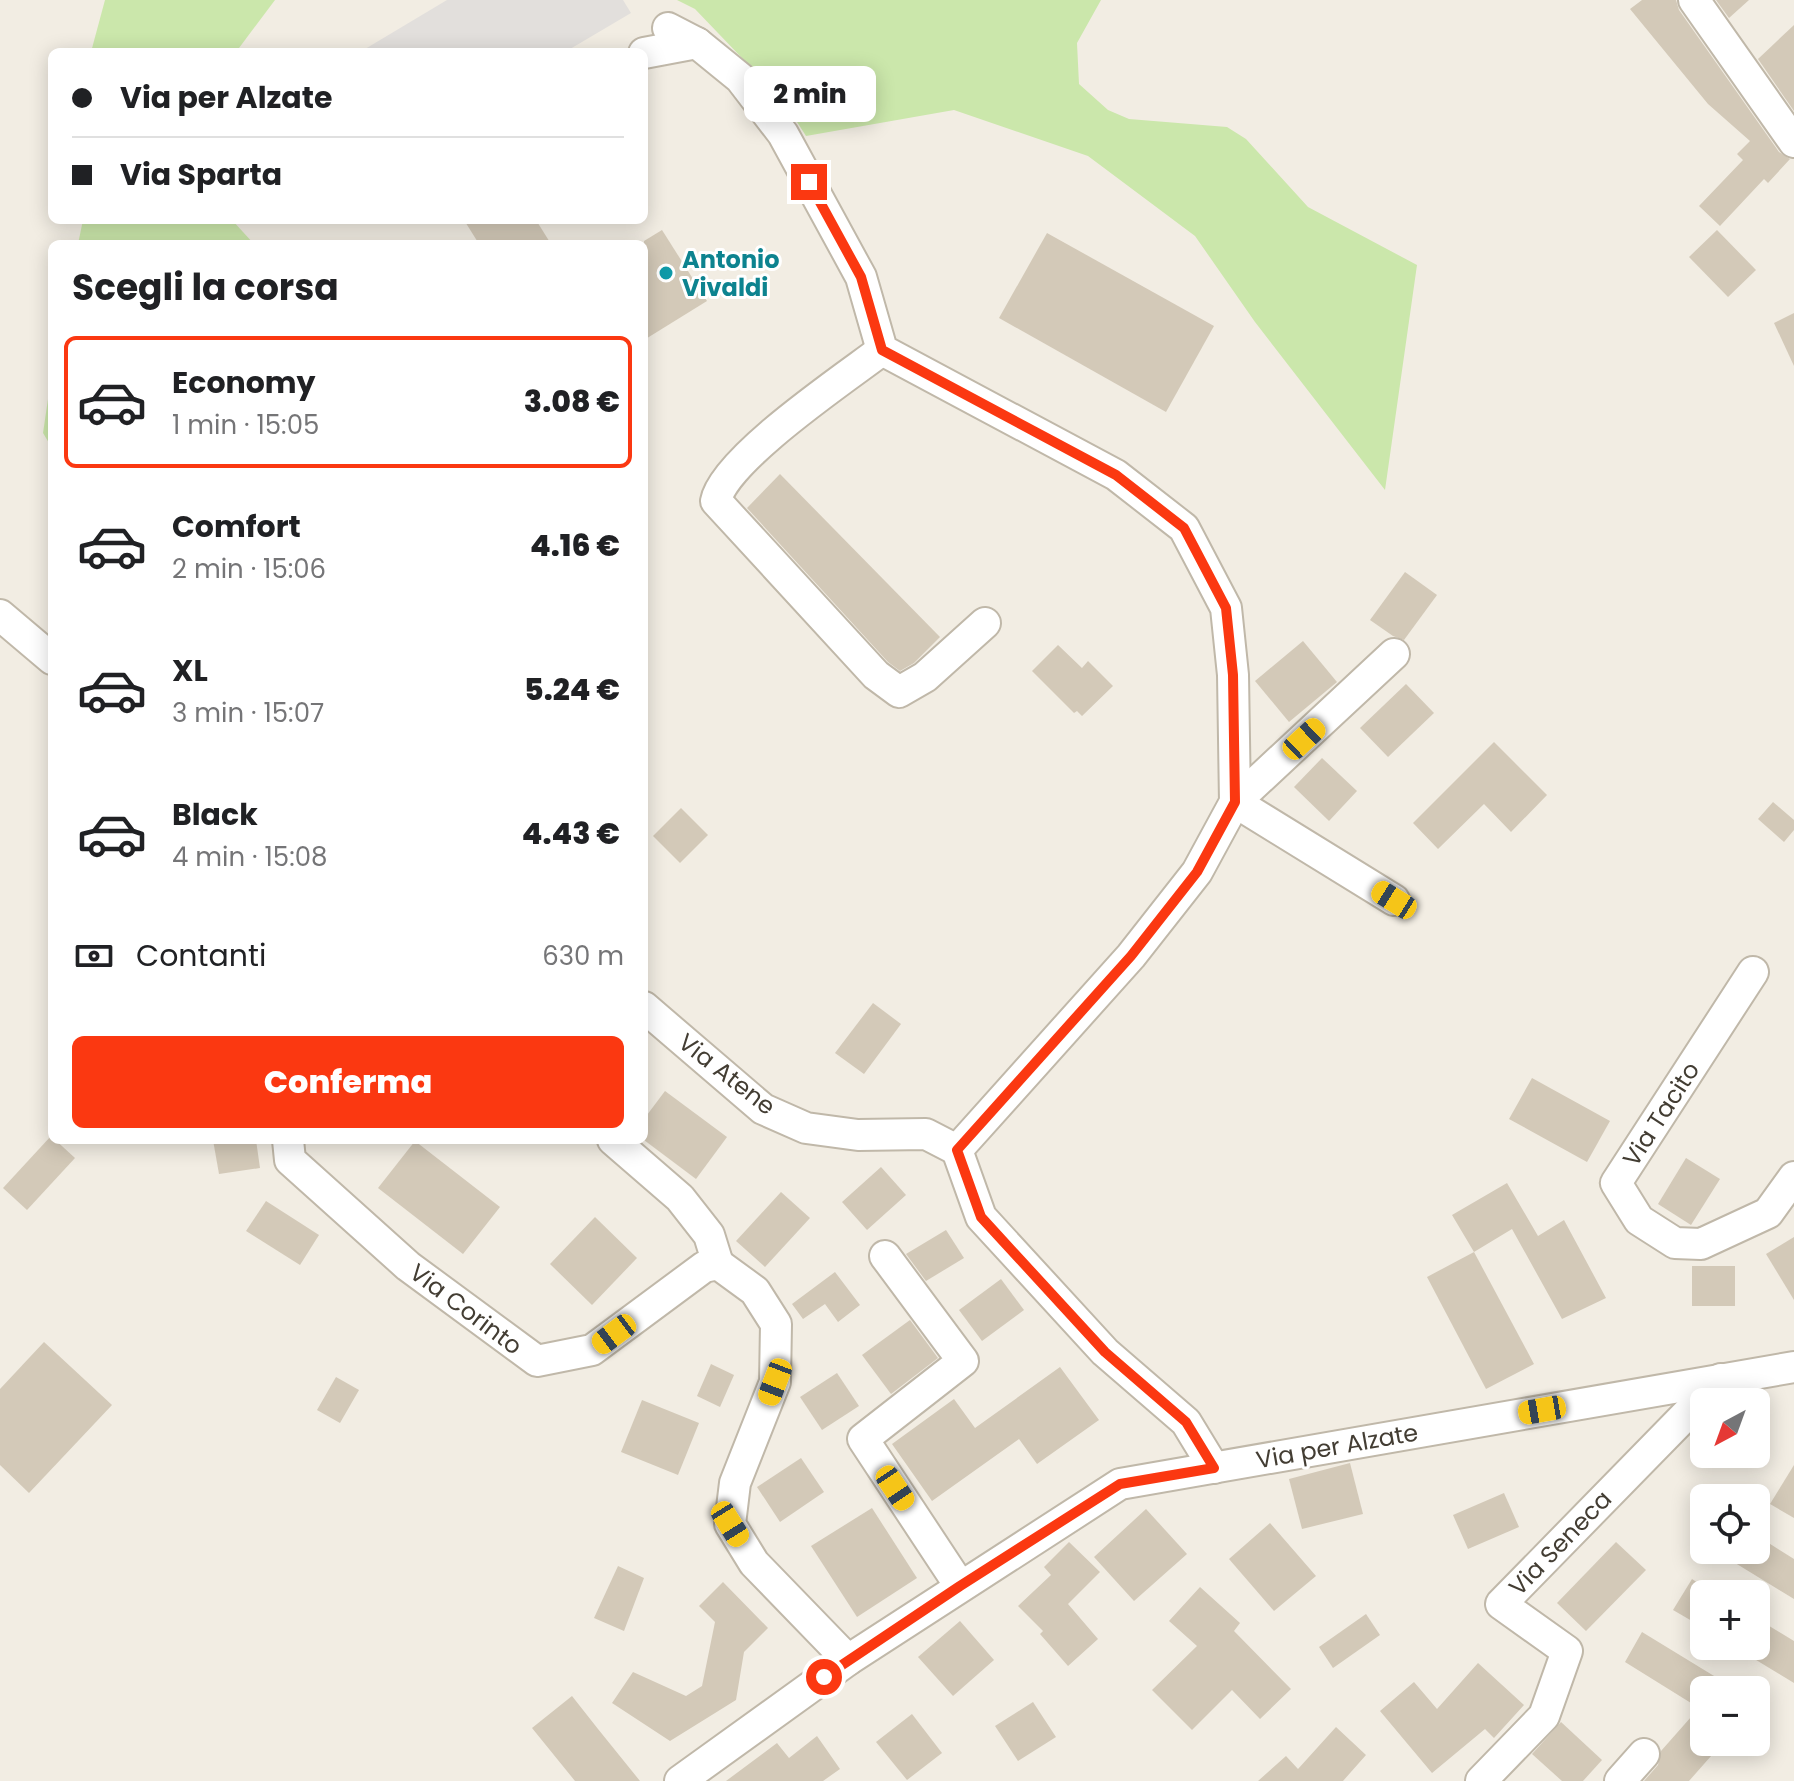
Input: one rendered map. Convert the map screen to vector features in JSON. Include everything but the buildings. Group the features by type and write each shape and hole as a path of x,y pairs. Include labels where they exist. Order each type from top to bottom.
{"street":[{"path":"1694,0 1794,142"},
{"path":"668,28 697,43 740,78 783,134 861,277 882,350 1116,475 1184,528 1226,608 1233,675 1235,802"},
{"path":"648,52 697,43"},
{"path":"882,350 738,464 717,494 716,501 892,689 899,692 925,677 985,623"},
{"path":"0,615 48,656"},
{"path":"1214,1468 1186,1422 1105,1352 981,1217 957,1150 1131,956 1197,872 1235,802 1394,654"},
{"path":"1235,802 1394,900"},
{"name":"Via Tacito","path":"1753,972 1616,1183 1639,1220 1675,1243 1701,1244 1768,1213 1794,1177"},
{"name":"Via Atene","path":"648,1010 763,1109 806,1128 858,1135 926,1134 957,1150"},
{"name":"Via Corinto","path":"288,1144 290,1160 408,1266 537,1361 592,1350 704,1267 718,1264"},
{"path":"618,1144 680,1198 709,1235 718,1264 755,1291 776,1324 775,1382 735,1483 730,1524 754,1563 848,1660"},
{"path":"885,1256 963,1361 863,1439 960,1586"},
{"name":"Via per Alzate","path":"680,1781 848,1660 1120,1484 1794,1367"},
{"name":"Via Seneca","path":"1481,1781 1544,1716 1567,1651 1501,1604 1721,1379"},
{"path":"1620,1781 1644,1754"}],"green space":[{"path":"105,0 275,0 239,48 92,48"},
{"path":"677,0 1101,0 1077,43 1079,84 1108,110 1129,119 1227,127 1246,139 1308,207 1417,265 1385,490 1255,322 1195,236 1088,156 954,110 806,136 785,103 695,9"},
{"path":"82,224 236,224 250,240 79,240"},
{"path":"48,399 48,441 43,433"}],"shaded area":[{"path":"447,0 623,0 631,13 572,48 367,48"}],"place":[{"name":"Antonio Vivaldi","path":"666,273"}],"route":[{"path":"809,182 861,277 882,350 1116,475 1184,528 1226,608 1233,675 1235,802 1197,872 1131,956 957,1150 981,1217 1105,1352 1186,1422 1214,1468 1120,1484 824,1677"}]}
